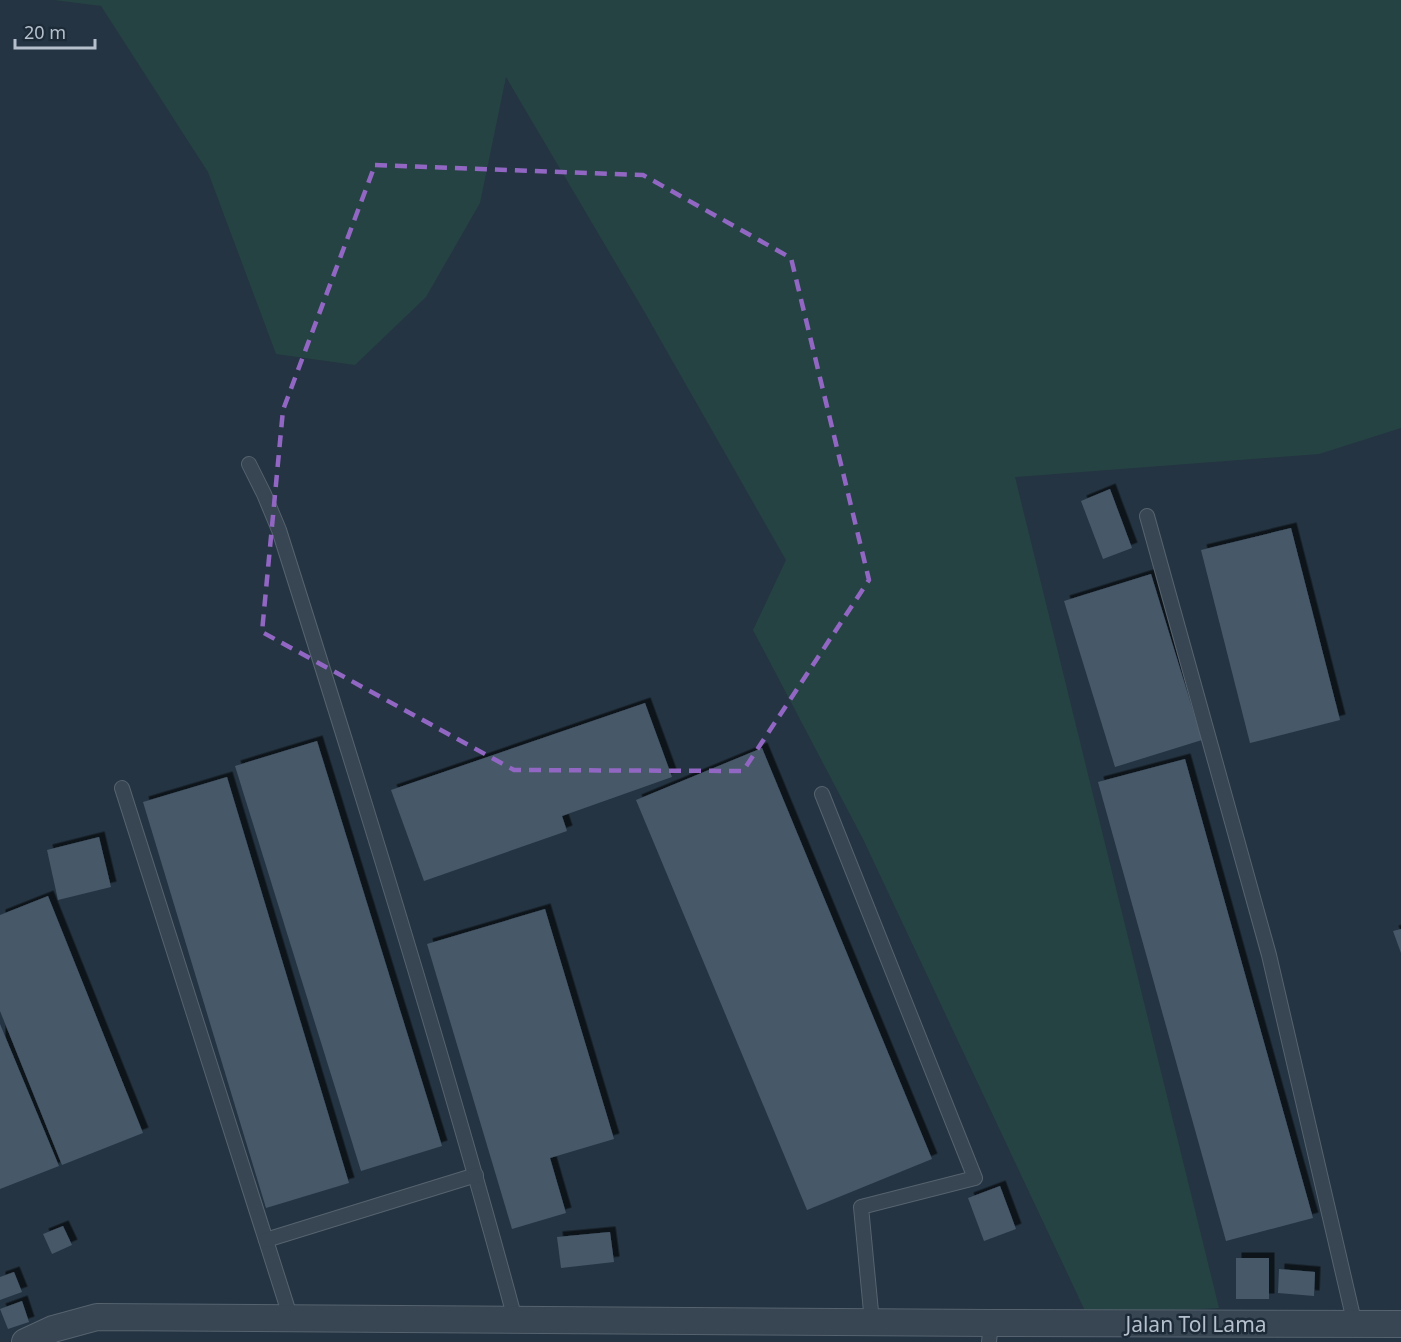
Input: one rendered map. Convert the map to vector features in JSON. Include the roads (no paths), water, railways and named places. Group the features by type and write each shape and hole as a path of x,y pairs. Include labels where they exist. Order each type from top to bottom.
{"street":[{"name":"Jalan Tol Lama","path":"25,1342 53,1329 97,1317 872,1322 990,1333 1401,1324"}],"lane":[{"path":"249,464 279,530 390,881 476,1175 515,1318"},
{"path":"1147,516 1269,955 1356,1325"},
{"path":"122,788 291,1319"},
{"path":"822,794 975,1178 861,1207 872,1322"},
{"path":"266,1240 476,1175"}]}
